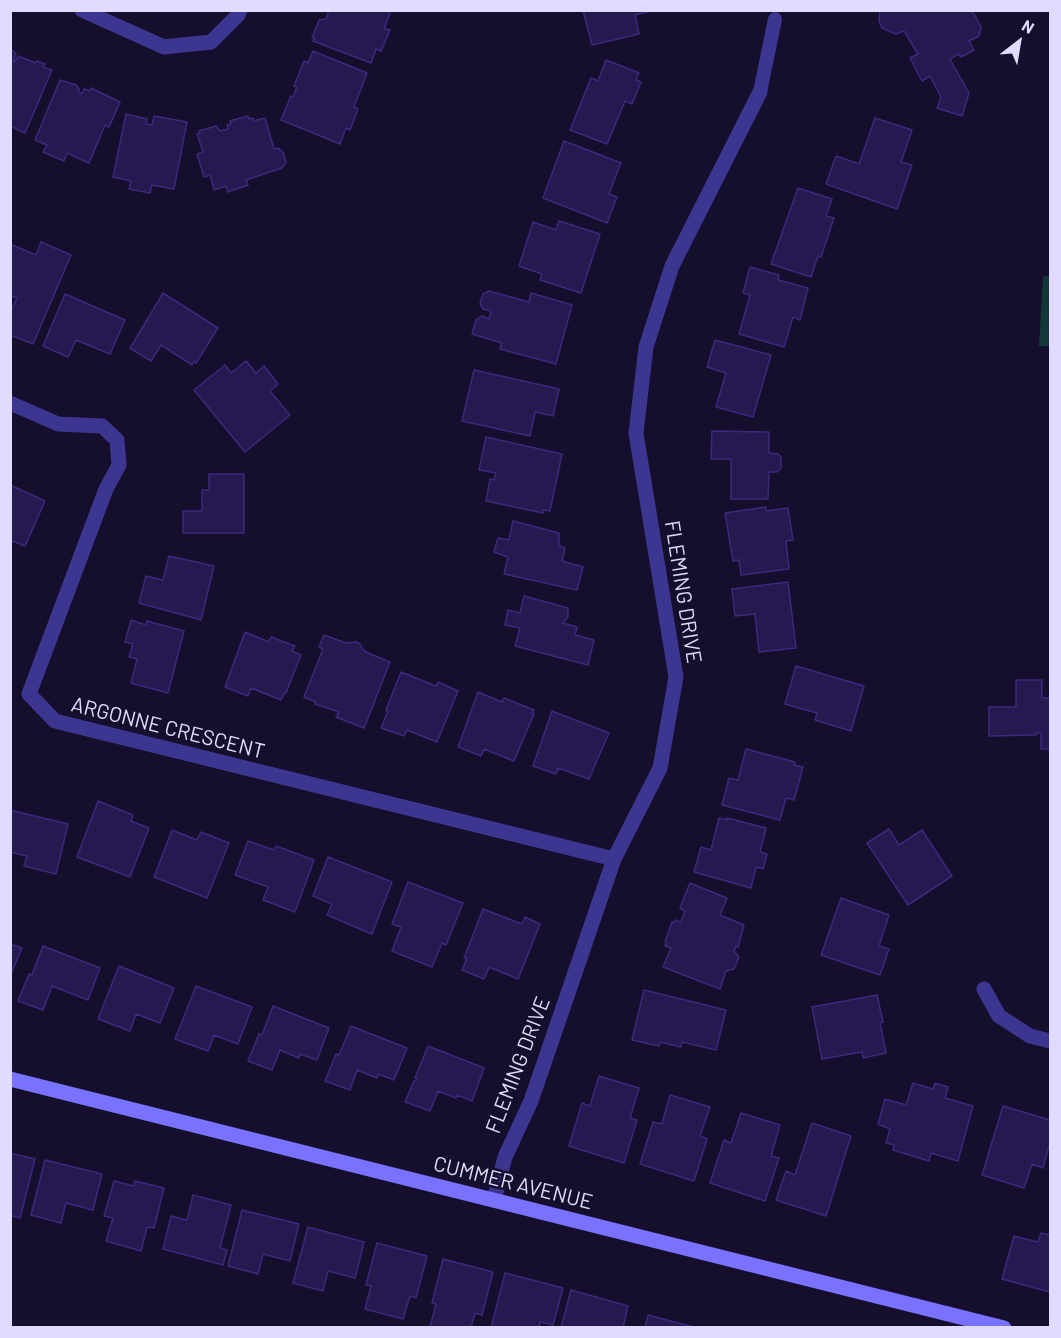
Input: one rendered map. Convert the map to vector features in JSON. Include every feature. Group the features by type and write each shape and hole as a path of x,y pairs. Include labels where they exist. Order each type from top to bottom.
{"street":[{"path":"82,10 164,47 211,42 238,15 240,10"},
{"name":"FLEMING DRIVE","path":"494,1200 506,1156 531,1101 614,859 660,768 676,677 636,433 646,347 672,266 760,92"},
{"name":"ARGONNE CRESCENT","path":"10,403 58,424 102,426 117,440 119,465 106,489 29,694 55,721 614,859"},
{"path":"984,989 999,1017 1030,1036 1050,1041"},
{"name":"CUMMER AVENUE","path":"10,1079 1004,1328"}],"lane":[{"path":"760,92 775,19"}],"green space":[{"path":"1043,276 1050,276 1050,346 1039,346"}],"building":[{"path":"329,10 391,10 384,29 390,30 381,51 376,49 371,63 313,41 319,20 326,19"},
{"path":"583,10 656,10 635,15 639,34 592,45"},
{"path":"880,10 972,10 981,27 979,36 969,41 974,50 961,57 959,54 950,59 969,93 962,116 937,108 941,97 930,76 922,81 910,58 918,54 904,31 896,34 882,28 879,21"},
{"path":"10,49 16,53 13,62 18,56 45,64 43,67 52,70 25,133 10,126"},
{"path":"313,51 367,73 354,107 358,109 350,130 346,128 340,144 281,120 297,87 294,86 304,61 308,63"},
{"path":"606,60 639,73 636,80 641,82 632,104 625,101 607,144 570,130 591,78 598,81"},
{"path":"60,80 76,85 82,94 84,89 90,91 91,88 120,102 109,127 105,125 89,163 67,153 64,161 43,152 47,145 35,140"},
{"path":"126,114 147,119 146,124 152,125 154,116 187,122 174,189 152,185 150,193 129,189 131,181 113,177"},
{"path":"248,116 254,121 265,118 274,149 278,148 283,152 286,162 282,168 246,180 248,185 228,192 226,186 214,190 210,175 204,177 197,154 203,152 197,134 200,133 199,131 216,126 220,131 228,129 227,125 231,124 230,121"},
{"path":"875,118 912,130 901,162 912,165 897,209 826,184 836,156 859,164"},
{"path":"564,141 621,163 609,194 617,197 607,223 543,198"},
{"path":"798,188 832,199 826,216 834,218 821,257 818,256 811,277 771,264"},
{"path":"559,221 600,234 581,293 540,280 542,274 519,266 533,222 556,230"},
{"path":"41,242 71,255 33,344 10,335 10,313 17,298 10,295 10,244 36,255"},
{"path":"750,267 779,275 778,280 808,288 800,320 793,317 784,347 739,334 750,295 743,293"},
{"path":"489,291 529,302 531,293 572,305 556,364 500,349 502,343 472,334 476,320 482,316 489,319 491,311 483,309 480,304 483,294"},
{"path":"163,293 218,328 196,363 194,361 192,365 161,345 151,361 130,348"},
{"path":"65,294 125,320 110,354 76,340 68,357 43,346"},
{"path":"715,340 771,355 753,417 716,407 726,373 707,367"},
{"path":"246,361 256,373 264,366 278,384 270,391 290,415 245,452 194,390 225,365 231,373"},
{"path":"474,370 559,389 553,416 535,412 530,436 462,421"},
{"path":"712,431 769,432 769,453 778,454 781,457 781,468 777,472 769,472 768,499 731,499 731,459 711,459"},
{"path":"486,437 562,454 550,511 543,510 543,513 486,501 490,479 494,480 496,473 479,470"},
{"path":"209,474 244,474 244,533 183,533 183,511 202,511 202,490 209,490"},
{"path":"10,485 45,501 25,546 10,540"},
{"path":"766,507 766,511 788,508 793,540 786,541 789,569 741,575 739,560 733,561 725,513"},
{"path":"513,521 559,533 559,546 565,548 562,561 583,567 577,590 504,574 508,557 494,552 498,538 509,540"},
{"path":"169,556 214,566 201,620 139,603 146,576 163,580"},
{"path":"788,582 796,648 759,652 755,614 735,616 732,589"},
{"path":"524,596 568,608 568,617 563,623 577,627 575,635 594,640 588,665 515,646 520,628 505,625 508,610 520,613"},
{"path":"131,620 146,625 147,621 184,631 168,693 131,683 137,659 129,657 133,644 125,642"},
{"path":"245,632 269,642 271,637 295,646 292,651 301,655 281,700 251,688 248,696 225,687"},
{"path":"324,635 346,643 357,642 363,650 390,662 364,728 336,717 339,712 315,704 316,702 304,697 323,649 319,647"},
{"path":"796,666 864,686 851,731 815,720 817,713 785,704"},
{"path":"401,672 436,686 438,682 458,691 437,742 407,730 404,736 381,728"},
{"path":"1016,680 1042,680 1042,698 1050,698 1050,749 1041,749 1041,733 989,736 989,707 1016,707"},
{"path":"478,692 502,702 504,698 534,710 514,761 484,749 481,756 458,747"},
{"path":"552,711 609,733 589,779 558,768 556,774 533,766"},
{"path":"746,749 795,762 794,765 803,767 794,800 786,798 780,820 722,805 729,778 738,780"},
{"path":"98,801 133,815 131,821 149,828 130,877 77,857"},
{"path":"10,810 68,824 56,874 24,866 27,856 10,852"},
{"path":"719,818 766,828 760,852 767,854 763,869 756,867 751,888 694,872 701,847 711,850"},
{"path":"889,829 899,845 922,830 952,876 908,905 867,843"},
{"path":"172,830 197,840 201,832 229,843 207,898 154,877"},
{"path":"248,841 274,850 276,846 314,860 295,912 263,900 268,887 235,875"},
{"path":"328,857 392,882 372,934 327,915 332,904 313,896"},
{"path":"408,882 463,903 446,945 442,943 432,967 392,951 401,927 392,924"},
{"path":"690,883 727,898 720,915 744,925 738,947 736,946 734,951 739,957 734,969 726,971 720,989 663,967 671,948 665,946 665,942 672,922 674,923 675,920 681,922 685,911 680,908"},
{"path":"841,898 889,915 879,946 889,949 880,975 821,955"},
{"path":"483,909 522,924 525,917 540,924 518,979 489,967 484,979 462,970 467,958 464,958"},
{"path":"10,944 22,948 10,976"},
{"path":"43,946 100,968 88,1000 52,986 43,1010 18,1001 29,974 32,975"},
{"path":"119,966 174,988 160,1023 136,1014 130,1031 98,1019"},
{"path":"196,986 252,1007 238,1044 214,1035 208,1051 175,1039"},
{"path":"644,990 726,1010 716,1050 682,1042 681,1047 660,1042 659,1046 632,1040"},
{"path":"877,995 886,1053 863,1058 862,1052 822,1059 812,1007"},
{"path":"273,1006 329,1028 317,1060 300,1054 299,1058 280,1050 272,1070 248,1061 259,1034 262,1035"},
{"path":"351,1026 407,1048 394,1080 378,1074 377,1078 357,1070 350,1090 325,1081"},
{"path":"428,1046 484,1068 472,1101 438,1091 430,1111 405,1102 417,1079 415,1078"},
{"path":"599,1076 639,1088 630,1118 637,1120 624,1163 569,1146 582,1103 590,1106"},
{"path":"913,1083 933,1089 935,1083 948,1087 945,1098 973,1106 958,1161 931,1153 929,1161 893,1150 894,1145 886,1143 890,1129 878,1124 885,1099 906,1105"},
{"path":"670,1095 710,1107 700,1136 707,1139 694,1181 640,1164 653,1122 662,1124"},
{"path":"1003,1106 1050,1120 1050,1142 1043,1168 1032,1164 1024,1188 982,1175"},
{"path":"741,1113 780,1125 771,1156 779,1158 765,1201 710,1183 724,1140 731,1143"},
{"path":"812,1123 851,1136 826,1216 776,1200 786,1171 795,1175"},
{"path":"10,1153 35,1159 20,1218 10,1215"},
{"path":"45,1160 102,1174 93,1210 66,1203 61,1223 31,1215"},
{"path":"114,1181 134,1186 135,1181 164,1188 154,1228 147,1227 141,1251 106,1241 113,1218 104,1216"},
{"path":"193,1195 231,1205 220,1248 227,1250 223,1265 163,1249 171,1216 187,1220"},
{"path":"242,1210 299,1224 290,1261 263,1254 258,1274 228,1266"},
{"path":"308,1227 364,1242 355,1278 328,1271 323,1291 293,1283"},
{"path":"1041,1233 1050,1235 1050,1292 1002,1279 1014,1236 1038,1242"},
{"path":"377,1243 427,1256 416,1298 410,1296 403,1319 365,1309 371,1286 366,1285"},
{"path":"443,1259 493,1272 482,1315 475,1313 471,1328 430,1327 436,1304 432,1303"},
{"path":"505,1273 563,1288 553,1325 540,1322 539,1328 491,1328"},
{"path":"571,1290 628,1306 623,1328 561,1328"},
{"path":"648,1315 697,1328 645,1328"}]}
